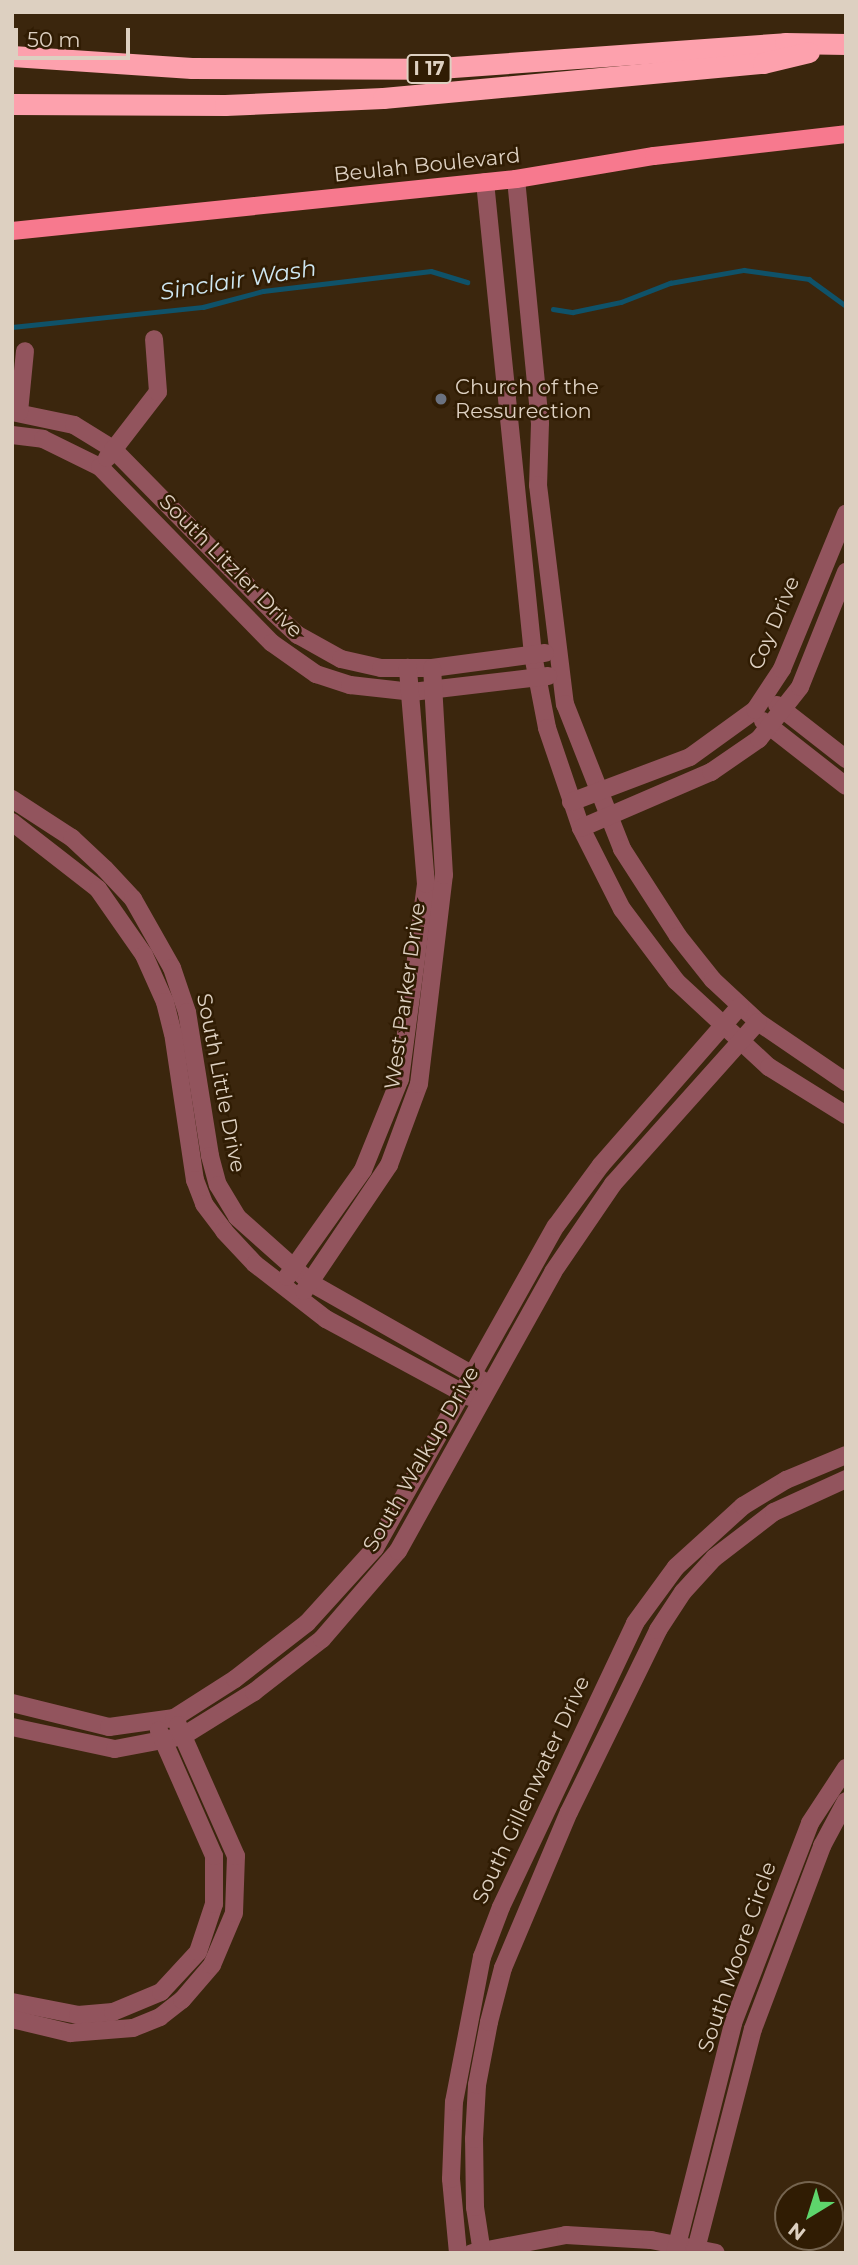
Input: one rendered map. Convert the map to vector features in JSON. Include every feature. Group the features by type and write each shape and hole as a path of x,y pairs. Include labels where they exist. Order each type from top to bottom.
{"highway":[{"name":"I 17","path":"12,56 192,68 413,69 785,43 843,44"},
{"path":"12,104 212,105 383,98 763,63 843,44"}],"main road":[{"name":"Beulah Boulevard","path":"12,232 516,179 654,156 846,134"}],"street":[{"path":"516,179 540,423 538,485 555,652 565,704 622,849 678,936 740,1006 758,1022 846,1082"},
{"path":"485,182 533,655 547,728 581,828 636,931 722,1027 792,1084 846,1115"},
{"path":"100,467 158,392 154,339"},
{"path":"15,412 25,351"},
{"name":"South Litzler Drive","path":"15,412 74,425 113,449 298,635 361,665 432,668 555,652"},
{"name":"South Litzler Drive","path":"12,435 64,447 100,467 290,658 316,674 350,685 412,692 559,674"},
{"name":"Coy Drive","path":"571,802 690,757 752,712 782,669 846,514"},
{"path":"581,828 609,818 737,757 770,727 785,712 800,687 846,572"},
{"name":"West Parker Drive","path":"280,1286 363,1170 400,1079 426,884 408,668"},
{"name":"West Parker Drive","path":"298,1300 389,1165 419,1084 444,875 432,668"},
{"path":"765,696 846,759"},
{"path":"752,712 846,786"},
{"name":"South Little Drive","path":"12,799 72,838 139,910 172,968 187,1012 218,1185 237,1217 311,1283 491,1384"},
{"name":"South Little Drive","path":"12,822 98,889 144,955 165,1002 173,1033 188,1146 204,1204 224,1231 298,1300 482,1402"},
{"name":"South Walkup Drive","path":"12,1703 110,1727 174,1718 274,1652 357,1570 387,1527 534,1261 571,1205 740,1006"},
{"name":"South Walkup Drive","path":"12,1727 102,1748 164,1741 183,1736 288,1667 352,1607 398,1551 554,1272 613,1184 758,1022"},
{"name":"South Gillenwater Drive","path":"458,2253 451,2179 455,2090 469,2007 501,1907 653,1594 708,1534 743,1506 807,1470 846,1455"},
{"path":"807,1470 816,1492"},
{"name":"South Gillenwater Drive","path":"479,2252 474,2139 487,2034 503,1968 564,1825 658,1630 683,1592 743,1535 774,1512 846,1479"},
{"path":"12,2019 70,2033 133,2028 160,2017 182,2000 212,1965 234,1913 236,1856 174,1718"},
{"path":"12,2002 78,2015 113,2012 161,1992 198,1952 214,1904 214,1856 155,1721"},
{"name":"South Moore Circle","path":"676,2249 733,2023 810,1824 846,1768"},
{"name":"South Moore Circle","path":"695,2251 753,2029 822,1846 846,1801"},
{"path":"479,2252 566,2235 616,2236 676,2249 716,2253"}],"waterway":[{"name":"Sinclair Wash","path":"553,309 573,312 621,302 670,283 744,270 809,279 846,306"},
{"name":"Sinclair Wash","path":"12,327 203,307 263,291 431,271 467,282"}],"place":[{"name":"Church of the Ressurection","path":"441,399"}]}
